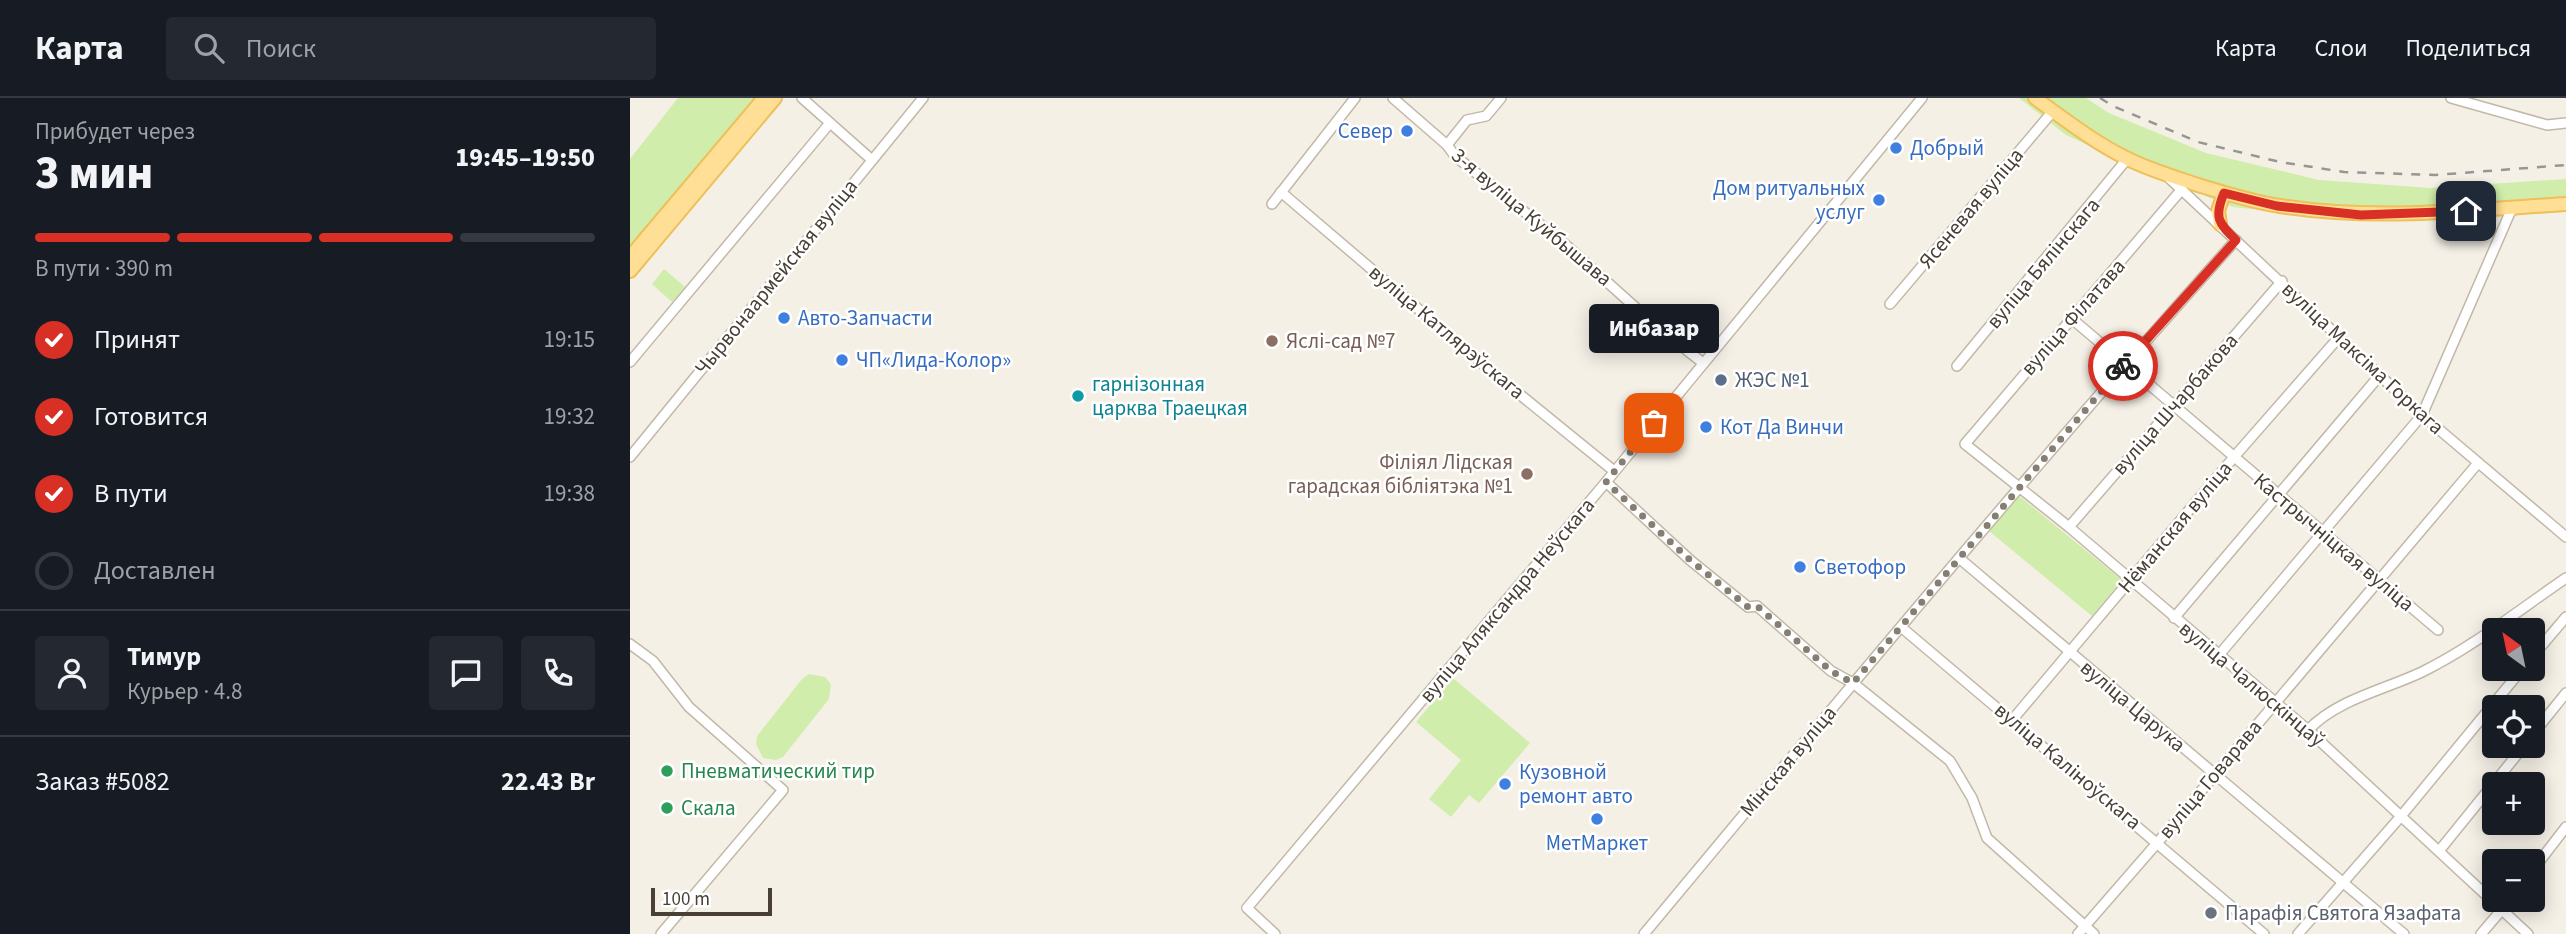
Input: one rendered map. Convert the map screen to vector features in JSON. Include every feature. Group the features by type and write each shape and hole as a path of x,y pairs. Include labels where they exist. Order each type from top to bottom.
{"main road":[{"path":"630,257 764,98"},
{"path":"630,271 775,98"},
{"path":"2035,98 2127,159 2224,193 2277,206 2361,215 2397,215 2566,204"},
{"path":"2220,224 2218,211 2224,193"}],"street":[{"path":"802,98 872,160"},
{"name":"Чырвонаармейская вуліца","path":"630,457 923,98"},
{"path":"1272,204 1355,98"},
{"name":"3-я вуліца Куйбышава","path":"1393,98 1447,145 1455,156 1567,246 1654,325 1703,363"},
{"path":"1447,145 1466,120 1486,116 1501,98"},
{"name":"вуліца Аляксандра Неўскага","path":"1275,934 1247,908 1606,482 1922,98"},
{"path":"2451,98 2547,125 2566,123"},
{"name":"Ясеневая вуліца","path":"1890,304 2053,111"},
{"path":"630,362 830,123"},
{"name":"вуліца Бялінскага","path":"1957,366 2127,159"},
{"name":"вуліца Максіма Горкага","path":"2165,174 2422,415 2566,537"},
{"name":"вуліца Філатава","path":"1965,444 2182,190"},
{"name":"вуліца Катлярэўскага","path":"1281,192 1491,371 1614,471"},
{"path":"2219,655 2422,415 2512,208"},
{"name":"Мінская вуліца","path":"1644,934 2126,362 2236,240"},
{"name":"вуліца Шчарбакова","path":"2069,527 2282,281"},
{"name":"Кастрычніцкая вуліца","path":"2071,318 2126,362 2321,533 2438,630"},
{"name":"Нёманская вуліца","path":"2013,719 2340,336"},
{"path":"2174,618 2380,375"},
{"name":"вуліца Чалюскінцаў","path":"1965,444 2069,527 2308,730 2482,891"},
{"name":"вуліца Говарава","path":"2078,934 2478,463"},
{"path":"1606,482 1690,560 1748,607 1757,606 1831,671 1853,683 1950,761 1972,798 1987,838 2094,934"},
{"name":"вуліца Царука","path":"1959,558 2404,934"},
{"path":"2308,730 2319,718 2423,671 2459,650 2566,578"},
{"path":"2545,642 2566,617"},
{"name":"вуліца Каліноўскага","path":"1901,627 2264,934"},
{"path":"630,643 653,661 689,707 783,790 661,934"},
{"path":"2298,934 2402,815 2512,681"},
{"path":"2545,719 2566,693"},
{"path":"2439,851 2514,758"},
{"path":"2545,854 2566,827"},
{"path":"2481,934 2500,912"},
{"name":"вуліца Чалюскінцаў","path":"2504,912 2528,934"}],"green space":[{"path":"678,98 760,98 630,256 630,159"},
{"path":"2019,98 2086,98 2109,113 2206,153 2319,180 2430,188 2566,179 2566,212 2396,221 2341,219 2233,207 2157,177 2066,135"},
{"path":"664,269 685,287 672,302 652,284"},
{"path":"2019,496 2122,580 2092,616 1989,531"},
{"path":"809,674 825,677 831,684 829,699 783,757 776,760 763,758 756,744 757,736 802,679"},
{"path":"1453,678 1530,743 1479,803 1469,795 1451,817 1429,799 1461,760 1416,722"}],"railway":[{"path":"2100,98 2198,142 2280,162 2344,172 2435,175 2566,165"}],"way so far":[{"path":"1654,423 1606,482 1690,560 1748,607 1757,606 1831,671 1853,683 2123,366"}],"place":[{"name":"Север","path":"1407,131"},
{"name":"Добрый","path":"1896,148"},
{"name":"Дом ритуальных услуг","path":"1879,200"},
{"name":"Авто-Запчасти","path":"784,318"},
{"name":"Яслі-сад №7","path":"1272,341"},
{"name":"ЧП«Лида-Колор»","path":"842,360"},
{"name":"ЖЭС №1","path":"1721,380"},
{"name":"гарнізонная царква Траецкая","path":"1078,396"},
{"name":"Инбазар","path":"1654,423"},
{"name":"Кот Да Винчи","path":"1706,427"},
{"name":"Філіял Лідская гарадская бібліятэка №1","path":"1527,474"},
{"name":"Светофор","path":"1800,567"},
{"name":"Пневматический тир","path":"667,771"},
{"name":"Кузовной ремонт авто","path":"1505,784"},
{"name":"Скала","path":"667,808"},
{"name":"МетМаркет","path":"1597,819"},
{"name":"Парафія Святога Язафата","path":"2211,913"}],"route":[{"path":"2123,366 2236,240 2220,224 2218,211 2224,193 2277,206 2361,215 2466,211"}]}
